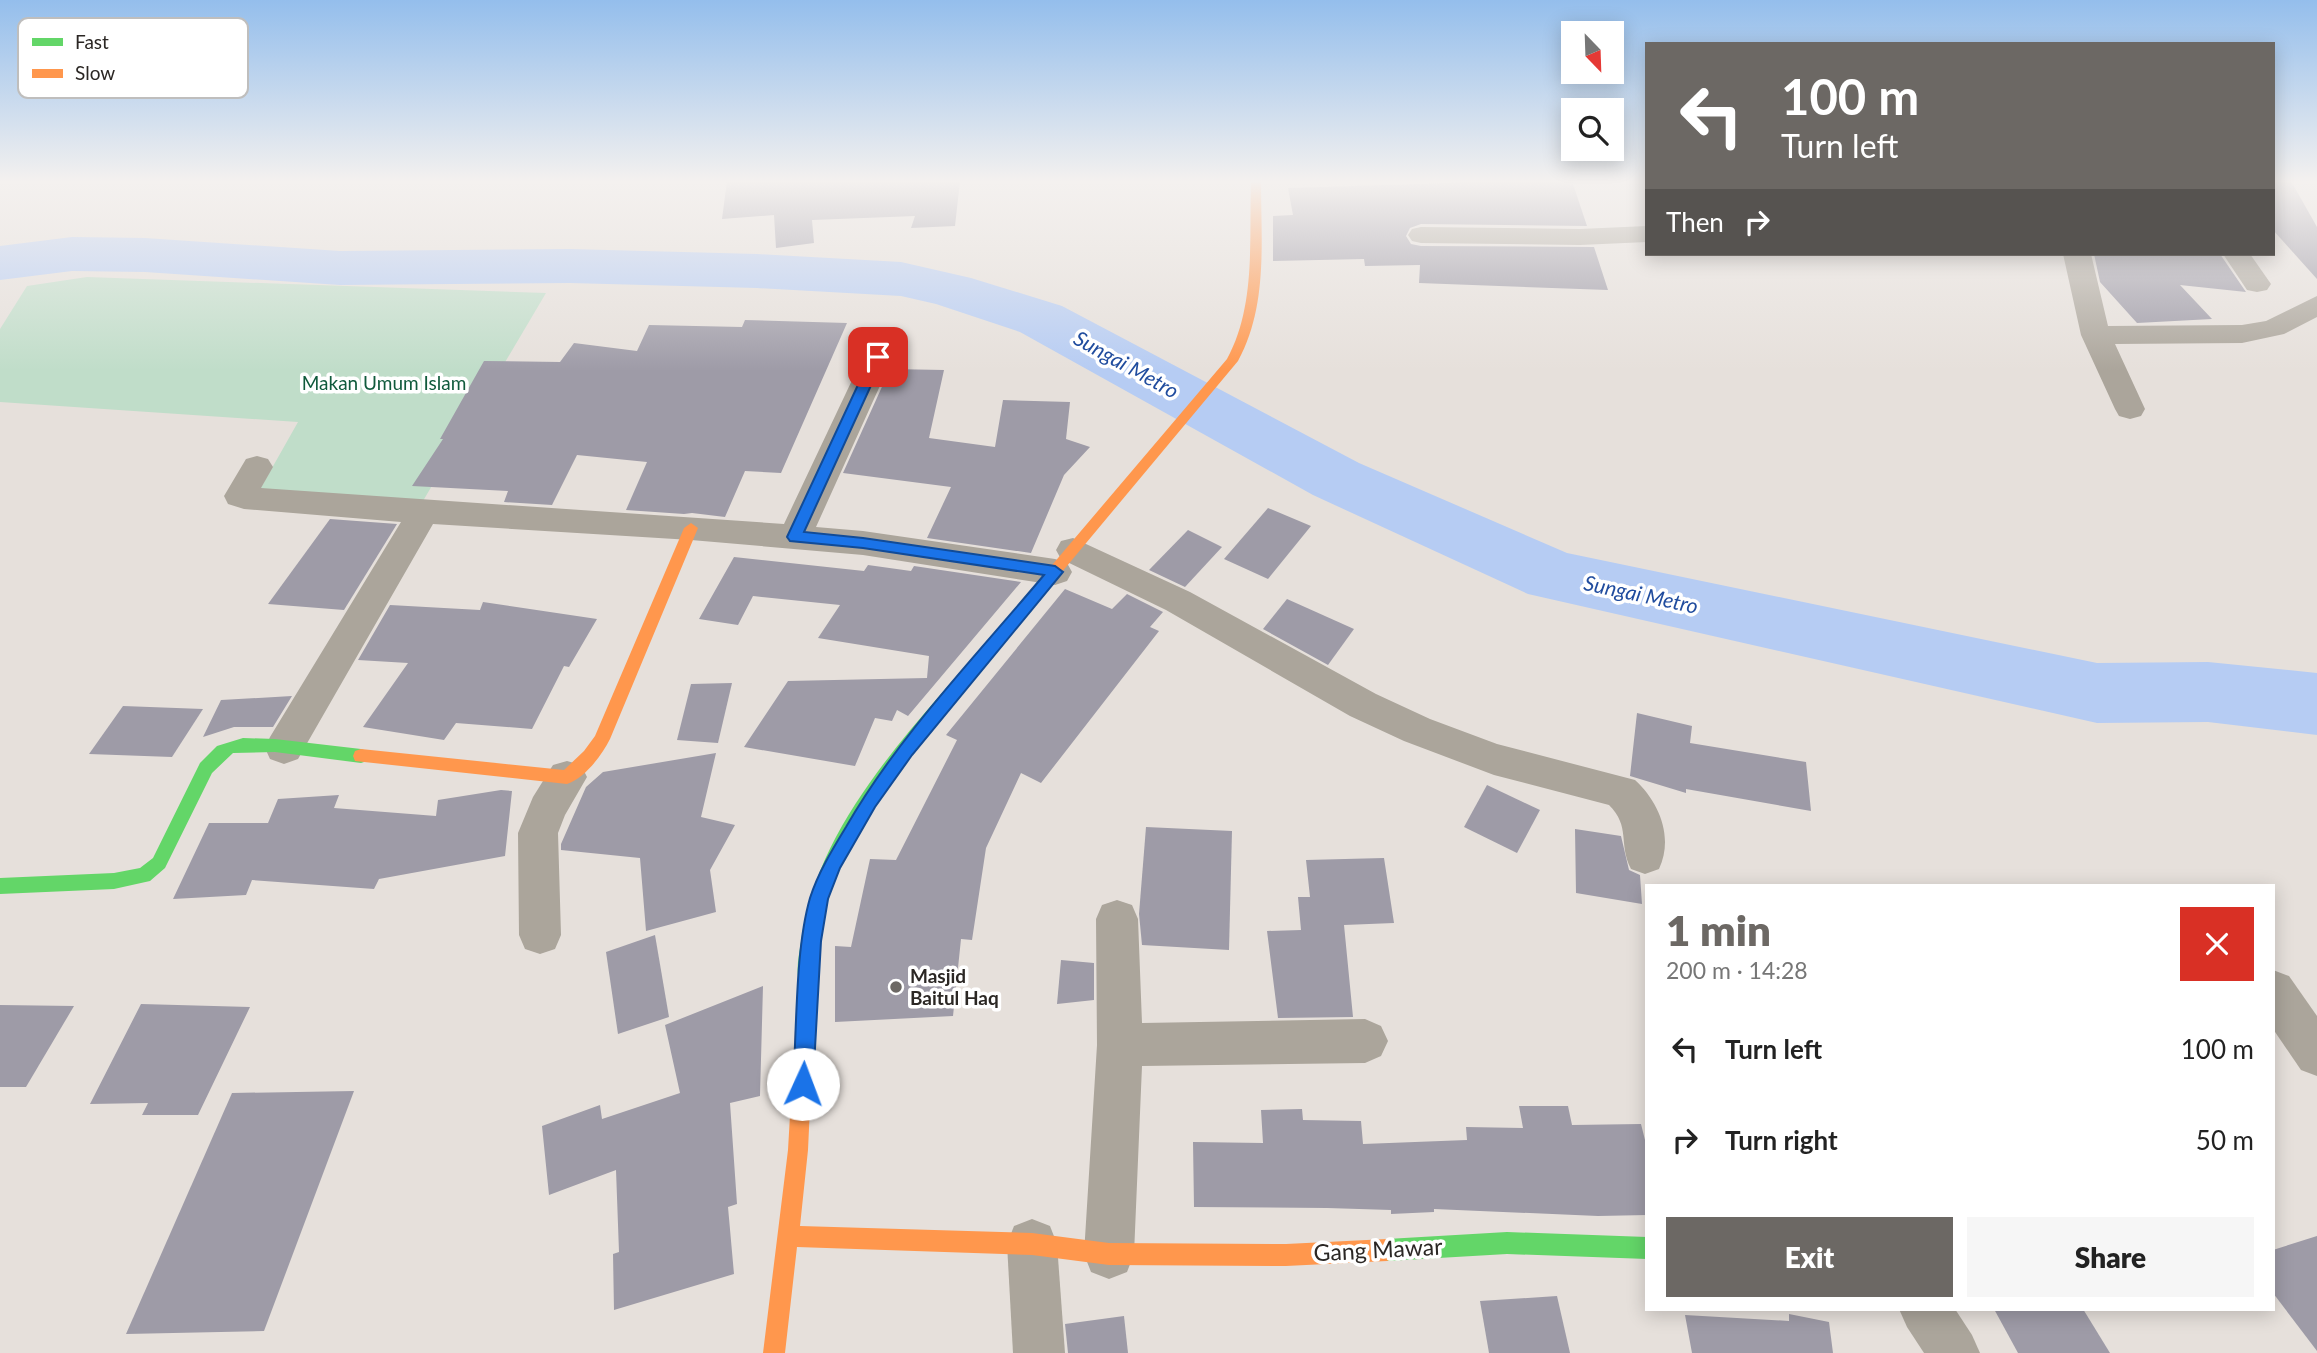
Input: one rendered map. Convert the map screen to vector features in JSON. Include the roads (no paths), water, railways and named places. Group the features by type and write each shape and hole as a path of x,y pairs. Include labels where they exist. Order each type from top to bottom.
{"street":[{"path":"774,1353 803,1084 811,941 819,899 833,865 869,802 906,751 1232,361 1241,347 1256,290 1256,244"},
{"path":"2077,256 2096,335 2130,409"},
{"path":"2237,256 2257,284"},
{"path":"2096,335 2242,334 2274,328 2317,304"},
{"path":"795,537 878,357"},
{"path":"257,467 240,496 244,498 560,522 691,528 1064,561 1178,601 1363,705 1417,730 1494,759 1621,792 1637,807 1643,825 1645,856"},
{"path":"284,748 425,510"},
{"path":"540,935 538,833 547,809 568,777 590,756 602,739 691,528"},
{"path":"0,886 114,881 144,875 159,863 212,758 225,749 244,746 284,748 568,777"},
{"path":"1109,1254 1120,1045 1117,919"},
{"path":"2275,994 2317,1054"},
{"path":"1120,1045 1364,1041"},
{"name":"Gang Mawar","path":"788,1236 1032,1244 1109,1254 1286,1255 1507,1243 1645,1248"},
{"path":"1032,1244 1039,1353"},
{"path":"1926,1311 1954,1353"}],"waterway":[{"name":"Sungai Metro","path":"0,263 72,254 145,255 340,268 570,266 757,271 901,279 951,290 1041,319 1336,479 1553,576 2097,693 2208,692 2317,704"}],"place":[{"name":"Masjid Baitul Haq","path":"896,987"}],"park label":[{"name":"Makan Umum Islam","path":"384,383"}]}
